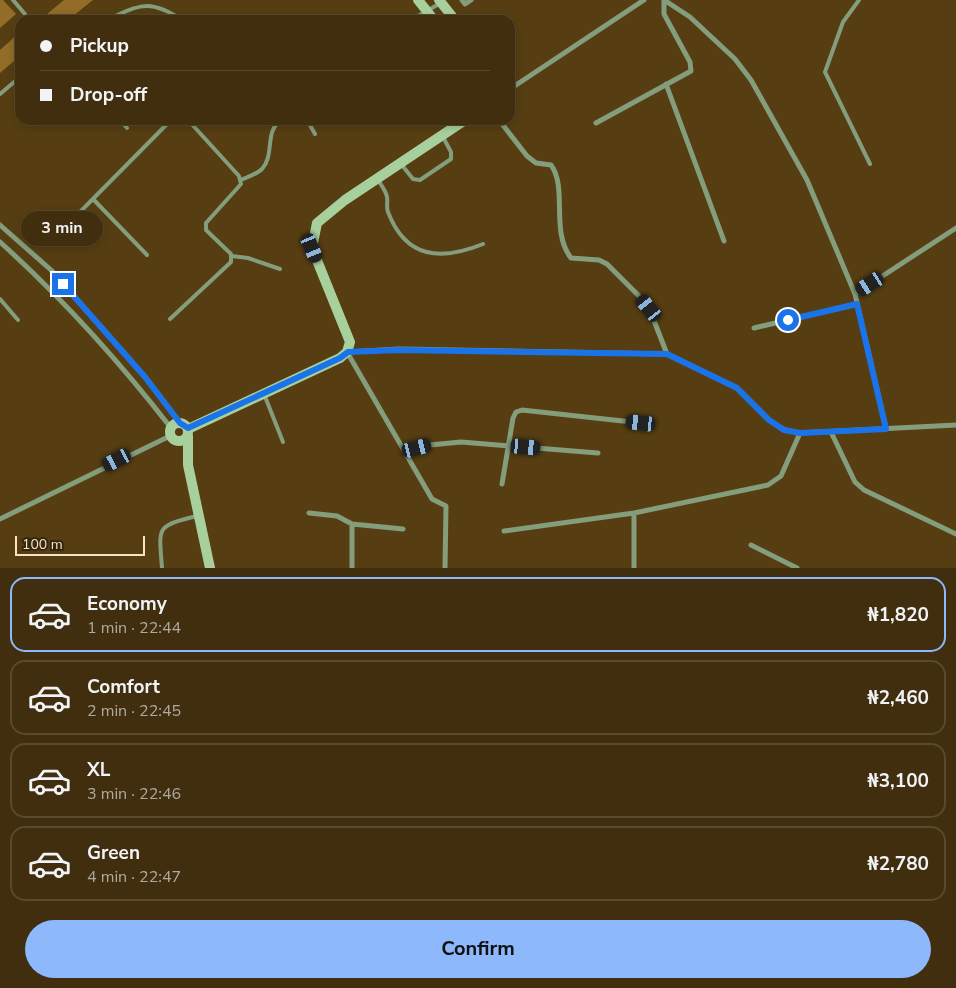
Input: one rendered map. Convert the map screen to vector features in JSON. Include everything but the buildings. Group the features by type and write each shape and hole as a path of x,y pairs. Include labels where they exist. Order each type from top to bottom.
{"street":[{"path":"418,0 430,15"},
{"path":"462,0 465,4 471,0"},
{"path":"515,86 644,0"},
{"path":"596,123 691,71 690,62 664,14 664,0 690,17 735,59 751,80 807,180 855,294 886,429"},
{"path":"440,1 452,15"},
{"path":"666,84 724,241"},
{"path":"445,568 446,506 432,500 348,352 350,342 312,248 313,235 317,223 327,213 457,125"},
{"path":"504,125 527,156 536,163 552,165 554,169 558,181 560,225 568,254 571,258 599,260 607,264 638,295 649,308 667,354"},
{"path":"0,226 51,270 145,377 178,432 188,465 210,568"},
{"path":"855,294 956,228"},
{"path":"0,242 39,277 138,385 178,432"},
{"path":"754,328 857,304"},
{"path":"0,519 178,432 340,358 348,352 399,350 667,354 737,388 769,420 784,430 800,433 956,426"},
{"path":"502,484 513,418 516,412 522,410 641,423"},
{"path":"831,432 854,482 864,490 956,534"},
{"path":"504,531 634,513 768,485 781,476 800,433"},
{"path":"404,451 446,442 509,445 598,453"},
{"path":"309,513 337,516 352,524 402,529"},
{"path":"634,513 634,568"},
{"path":"352,524 352,568"},
{"path":"751,545 797,568"}],"lane":[{"path":"13,0 26,15"},
{"path":"118,15 145,1 152,0"},
{"path":"859,0 843,22 825,72 870,164"},
{"path":"420,15 440,1"},
{"path":"164,4 176,15"},
{"path":"0,94 15,81"},
{"path":"79,213 166,125"},
{"path":"192,125 241,180"},
{"path":"241,180 261,171 267,162 274,125"},
{"path":"310,125 315,134"},
{"path":"400,163 413,178 420,180 451,159 451,152 442,135"},
{"path":"377,178 387,196 388,212 403,239 409,245 432,253 447,254 466,251 483,244"},
{"path":"241,180 241,184 206,223 206,230 232,256 248,258 280,269"},
{"path":"93,199 147,254"},
{"path":"170,319 231,262 232,256"},
{"path":"0,299 18,320"},
{"path":"264,394 283,442"},
{"path":"162,568 160,536 162,528 170,522 199,516"}],"route":[{"path":"63,284 145,377 180,423 188,428 340,358 348,352 399,350 667,354 737,388 769,420 784,430 800,433 886,429 857,304 788,320"}]}
